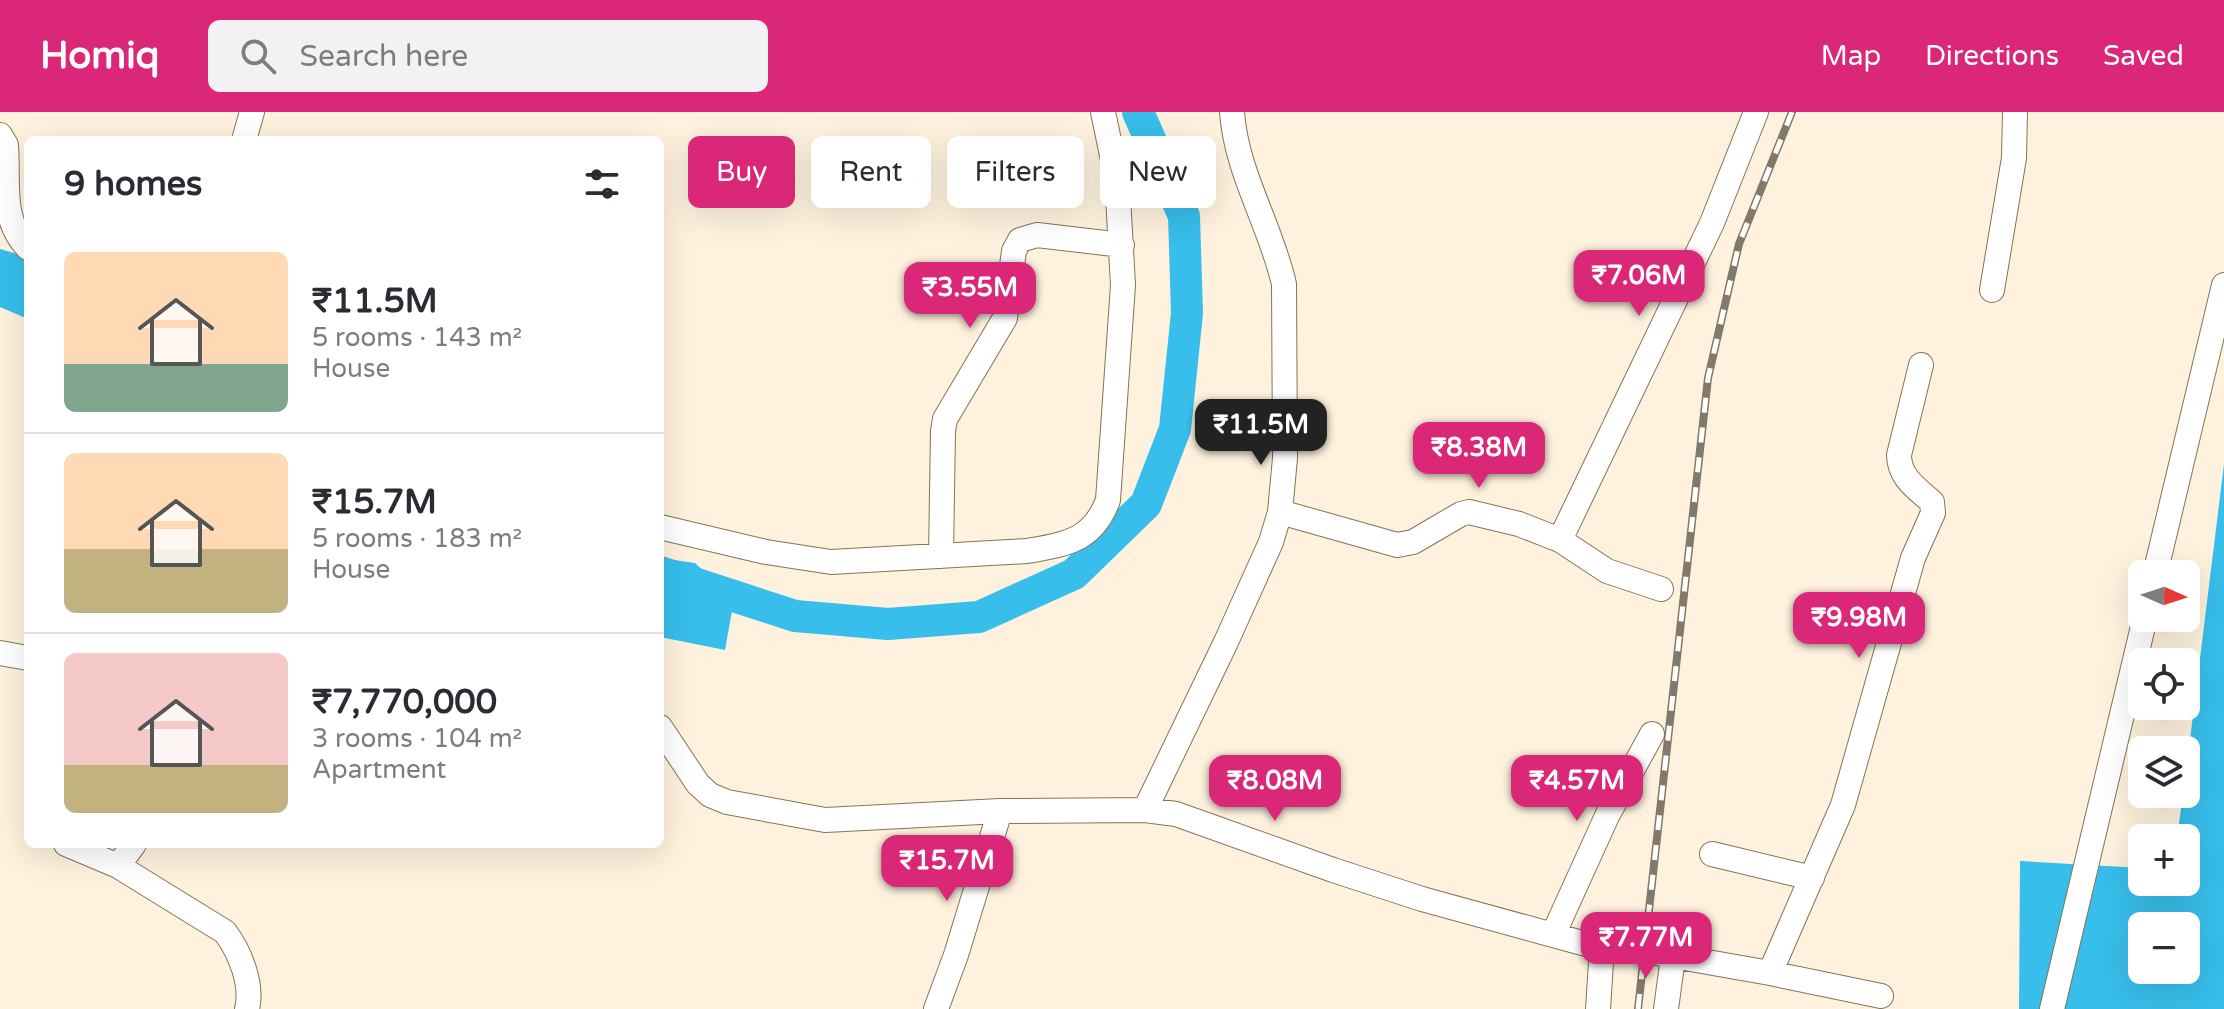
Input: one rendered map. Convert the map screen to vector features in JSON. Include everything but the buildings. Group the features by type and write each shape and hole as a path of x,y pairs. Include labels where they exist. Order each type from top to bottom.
{"street":[{"path":"245,136 252,112"},
{"path":"664,528 766,552 831,562 1027,551 1059,546 1089,531 1101,517 1108,500 1123,285 1117,179 1103,112"},
{"path":"1145,810 1226,642 1271,542 1280,512 1285,458 1284,284 1238,150 1232,112"},
{"path":"1560,540 1712,223 1756,112"},
{"path":"1992,290 2014,158 2015,112"},
{"path":"0,135 6,145 6,215 9,227 24,244"},
{"path":"941,556 945,419 1005,318 1014,251 1020,240 1037,235 1122,245"},
{"path":"2158,560 2224,285"},
{"path":"1770,973 1843,805 1913,558 1933,513 1932,502 1904,477 1899,466 1921,365"},
{"path":"1280,512 1397,545 1413,542 1469,512 1519,524 1560,540 1607,571 1661,589"},
{"path":"2052,1009 2142,632"},
{"path":"0,653 24,657"},
{"path":"664,733 698,784 710,795 727,802 825,820 1000,811 1145,810 1176,814 1363,880 1553,935 1602,947 1770,973 1881,996"},
{"path":"1553,935 1607,816 1652,734"},
{"path":"936,1009 956,955 1000,811"},
{"path":"75,848 118,866 225,932 236,949 247,979 247,1009"},
{"path":"118,866 131,848"},
{"path":"1712,854 1812,878"},
{"path":"1598,1009 1602,947"},
{"path":"1666,1009 1673,957"}],"water":[{"path":"0,249 24,256 24,317 0,307"},
{"path":"2224,464 2224,1009 2019,1009 2020,861 2128,867 2128,896 2200,896 2200,824 2179,824 2181,808 2200,808 2200,736 2190,736 2192,720 2200,720 2200,659"},
{"path":"664,559 695,563 726,591 732,611 725,650 664,638"}],"waterway":[{"path":"664,573 795,616 888,624 979,617 1074,574 1146,504 1175,429 1187,313 1184,216 1138,112"}],"railway":[{"path":"1638,1009 1708,378 1739,244 1792,112"}]}
